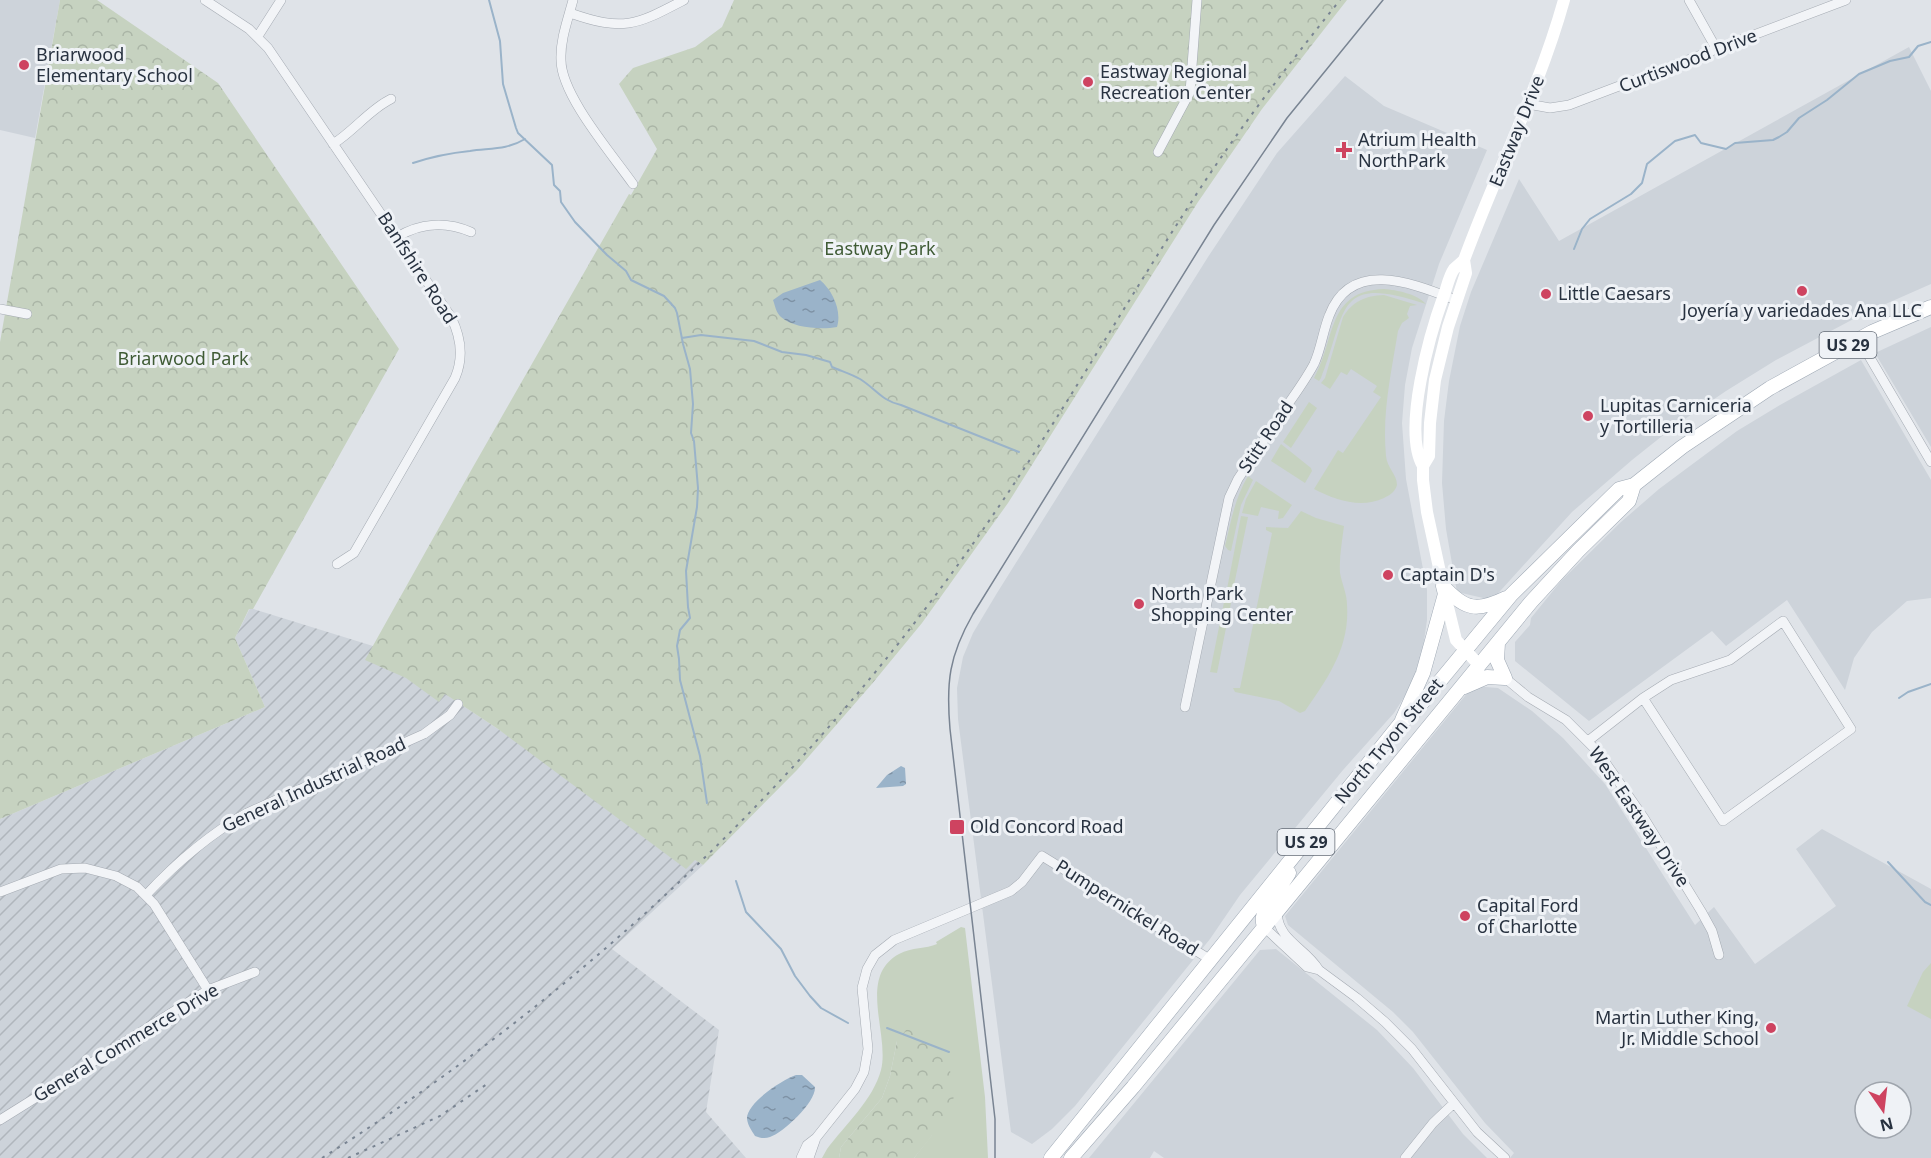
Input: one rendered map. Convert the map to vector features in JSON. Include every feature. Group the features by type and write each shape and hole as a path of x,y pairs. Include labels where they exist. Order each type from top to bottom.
{"main road":[{"name":"Eastway Drive","path":"1479,665 1464,650 1454,635 1427,512 1423,466 1417,456 1417,410 1425,356 1444,295 1454,270 1464,260 1528,104 1553,38 1564,0"},
{"name":"Eastway Drive","path":"1423,466 1429,456 1435,380 1456,300 1466,273 1464,260"},
{"name":"North Tryon Street","path":"1050,1158 1400,724 1416,710 1511,595 1619,489 1634,485 1682,447 1744,404 1859,339 1931,306"},
{"name":"North Tryon Street","path":"1071,1158 1133,1087 1548,582 1629,501 1634,485"},
{"path":"1400,724 1423,673 1444,590 1458,602 1476,608 1486,607 1511,595"},
{"path":"1460,690 1487,677 1505,678 1497,660 1498,642"},
{"path":"1264,927 1262,920 1264,912 1277,894 1305,843"}],"street":[{"name":"Banfshire Road","path":"205,0 258,36 268,48 451,317 459,337 461,358 455,378 354,553 337,564"},
{"path":"258,36 281,0"},
{"path":"573,0 562,47 563,77 582,111 633,184"},
{"path":"570,14 598,22 625,25 651,17 684,0"},
{"path":"1158,152 1190,92 1197,0"},
{"path":"1689,0 1717,50"},
{"name":"Curtiswood Drive","path":"1528,104 1550,108 1569,105 1846,0"},
{"path":"333,144 346,136 379,106 391,99"},
{"path":"397,237 430,224 458,226 471,232"},
{"name":"Stitt Road","path":"1185,707 1229,498 1238,479 1314,364 1333,306 1341,295 1351,288 1363,281 1377,279 1393,279 1456,300"},
{"path":"0,309 27,314"},
{"path":"1859,339 1931,462"},
{"path":"1588,741 1643,698 1671,680 1730,660 1783,621 1851,729 1723,821 1643,698"},
{"name":"West Eastway Drive","path":"1505,678 1528,697 1566,720 1598,752 1656,836 1701,911 1712,931 1719,955"},
{"name":"General Industrial Road","path":"146,895 172,867 225,825 430,731 450,715 458,704"},
{"name":"Pumpernickel Road","path":"816,1138 858,1084 866,1068 868,1045 862,988 867,969 875,955 894,940 1011,891 1022,882 1042,856 1211,960"},
{"path":"0,892 62,869 85,868 116,876 130,883 154,904 208,990"},
{"path":"1277,912 1277,922 1281,931 1313,960 1319,970"},
{"path":"1264,927 1307,967 1319,970 1357,998 1405,1041 1477,1132 1505,1158"},
{"name":"General Commerce Drive","path":"0,1119 208,990 255,972"},
{"path":"1405,1158 1433,1123 1454,1103"},
{"path":"801,1158 807,1145 816,1138"},
{"path":"809,1158 816,1138"}],"shaded area":[{"name":"Briarwood Elementary School","path":"0,0 60,0 35,138 0,130"},
{"path":"1909,47 1931,91 1931,284 1863,314 1776,360 1676,425 1572,512 1492,600 1457,592 1446,529 1442,483 1444,421 1449,381 1460,326 1471,292 1519,179 1559,241"},
{"path":"1345,76 1384,106 1487,150 1439,264 1412,348 1405,385 1402,423 1406,479 1427,590 1427,620 1422,655 1410,688 1394,713 1343,770 1240,895 1210,939 1075,1106 1052,1129 1032,1144 1011,1132 958,719 957,688 963,657 973,633 997,593 1208,257 1277,153"},
{"path":"1931,327 1931,447 1875,353"},
{"path":"1861,360 1931,480 1931,598 1907,601 1872,632 1854,658 1845,690 1787,600 1726,646 1712,631 1589,721 1515,661 1515,642 1530,625 1531,618 1561,581 1621,522 1659,489 1737,431"},
{"path":"250,608 373,646 703,865 612,949 719,1030 706,1112 746,1158 0,1158 0,819 265,707 235,638"},
{"path":"1473,686 1498,688 1532,711 1563,738 1605,784 1695,925 1714,907 1755,964 1836,906 1796,849 1822,829 1931,889 1931,1158 1510,1158 1514,1153 1485,1123 1413,1032 1393,1012 1288,925 1285,916"},
{"path":"1276,949 1377,1030 1413,1068 1463,1134 1487,1158 1164,1158 1154,1151 1150,1158 1089,1158 1260,950"}],"green space":[{"name":"Briarwood Park","path":"60,0 97,0 218,83 399,349 253,609 249,609 235,638 265,707 0,819 0,342"},
{"name":"Eastway Park","path":"734,0 1347,0 1262,109 1198,202 1008,503 922,623 797,770 703,865 695,860 686,869 498,729 445,694 439,702 406,678 365,660 629,194 631,195 657,149 619,84 633,68 695,47 722,27"},
{"path":"1384,289 1412,295 1426,304 1396,295 1375,293 1359,296 1349,304 1342,317 1321,378 1319,381 1314,378 1342,308 1352,298 1365,292"},
{"path":"1384,295 1417,305 1410,306 1407,314 1409,318 1402,323 1398,331 1388,394 1385,424 1386,456 1397,485 1395,490 1384,498 1366,503 1348,502 1314,489 1338,450 1343,453 1381,397 1373,392 1377,386 1351,369 1347,375 1341,372 1330,389 1321,383 1325,378 1343,317 1360,300"},
{"path":"1309,402 1317,408 1291,448 1283,442"},
{"path":"1281,444 1311,468 1312,471 1305,483 1271,461"},
{"path":"1248,476 1253,480 1241,505 1231,551 1225,546 1231,519"},
{"path":"1256,481 1292,505 1283,518 1278,519 1279,511 1261,507 1258,516 1242,513 1246,499"},
{"path":"1301,511 1344,526 1340,573 1347,601 1347,620 1345,635 1336,661 1314,699 1305,711 1300,713 1279,701 1235,692 1233,688 1240,688 1272,533 1266,530 1266,527 1288,528"},
{"path":"1241,516 1248,517 1233,590 1227,589"},
{"path":"1226,592 1233,593 1217,673 1210,672"},
{"path":"961,927 965,928 985,1097 988,1158 914,1158 932,1135 897,1041 890,1076 882,1098 841,1147 839,1158 822,1158 872,1092 881,1070 883,1056 877,991 880,977 887,964 904,952 937,944 936,942"},
{"path":"1931,963 1931,1019 1907,1006 1923,972"},
{"path":"913,1029 936,1046 954,1082 954,1097 946,1115 914,1158 839,1158 841,1147 882,1098 890,1076 897,1041 906,1030"}],"water":[{"path":"820,280 829,290 835,302 838,314 837,327 800,326 786,321 779,315 773,300 783,293"},
{"path":"901,766 905,768 906,784 876,788 887,775"},
{"path":"796,1075 802,1075 815,1087 805,1108 791,1123 776,1134 766,1138 755,1136 747,1119 752,1106 774,1087"}],"waterway":[{"path":"489,0 500,41 503,84 518,133 552,165 554,185 560,191 561,202 575,222 626,271 631,280 664,296 677,313 690,369 693,404 691,433 694,441 698,488 686,571 690,618 680,630 677,646 680,680 700,756 707,803"},
{"path":"1574,249 1582,229 1590,219 1631,194 1642,183 1647,164 1675,141 1695,135 1701,143 1726,149 1735,143 1773,140 1787,132 1799,118 1827,100 1859,74 1890,61 1909,57 1918,46 1931,42"},
{"path":"413,163 448,154 505,147 525,139"},
{"path":"682,338 701,335 754,341 782,352 806,355 830,362 832,367 860,379 889,401 1019,452"},
{"path":"1899,698 1908,692 1931,684"},
{"path":"1888,862 1925,902 1931,905"},
{"path":"736,881 746,912 781,949 795,976 810,996 821,1008 848,1023"},
{"path":"887,1028 949,1052"}],"tram line":[{"path":"995,1158 995,1119 950,729 949,683 954,656 973,614 1214,225 1287,118 1383,0"}],"railway":[{"path":"322,1158 417,1095 509,1028 596,956 681,881 761,801 837,717 909,630 977,538 1060,413 1209,175 1263,99 1340,0"},
{"path":"348,1158 440,1116 487,1084"}],"place":[{"name":"Briarwood Elementary School","path":"24,65"},
{"name":"Eastway Regional Recreation Center","path":"1088,82"},
{"name":"Atrium Health NorthPark","path":"1344,150"},
{"name":"Joyería y variedades Ana LLC","path":"1802,291"},
{"name":"Little Caesars","path":"1546,294"},
{"name":"Lupitas Carniceria y Tortilleria","path":"1588,416"},
{"name":"Captain D's","path":"1388,575"},
{"name":"North Park Shopping Center","path":"1139,604"},
{"name":"Old Concord Road","path":"957,827"},
{"name":"Capital Ford of Charlotte","path":"1465,916"},
{"name":"Martin Luther King, Jr. Middle School","path":"1771,1028"}]}
